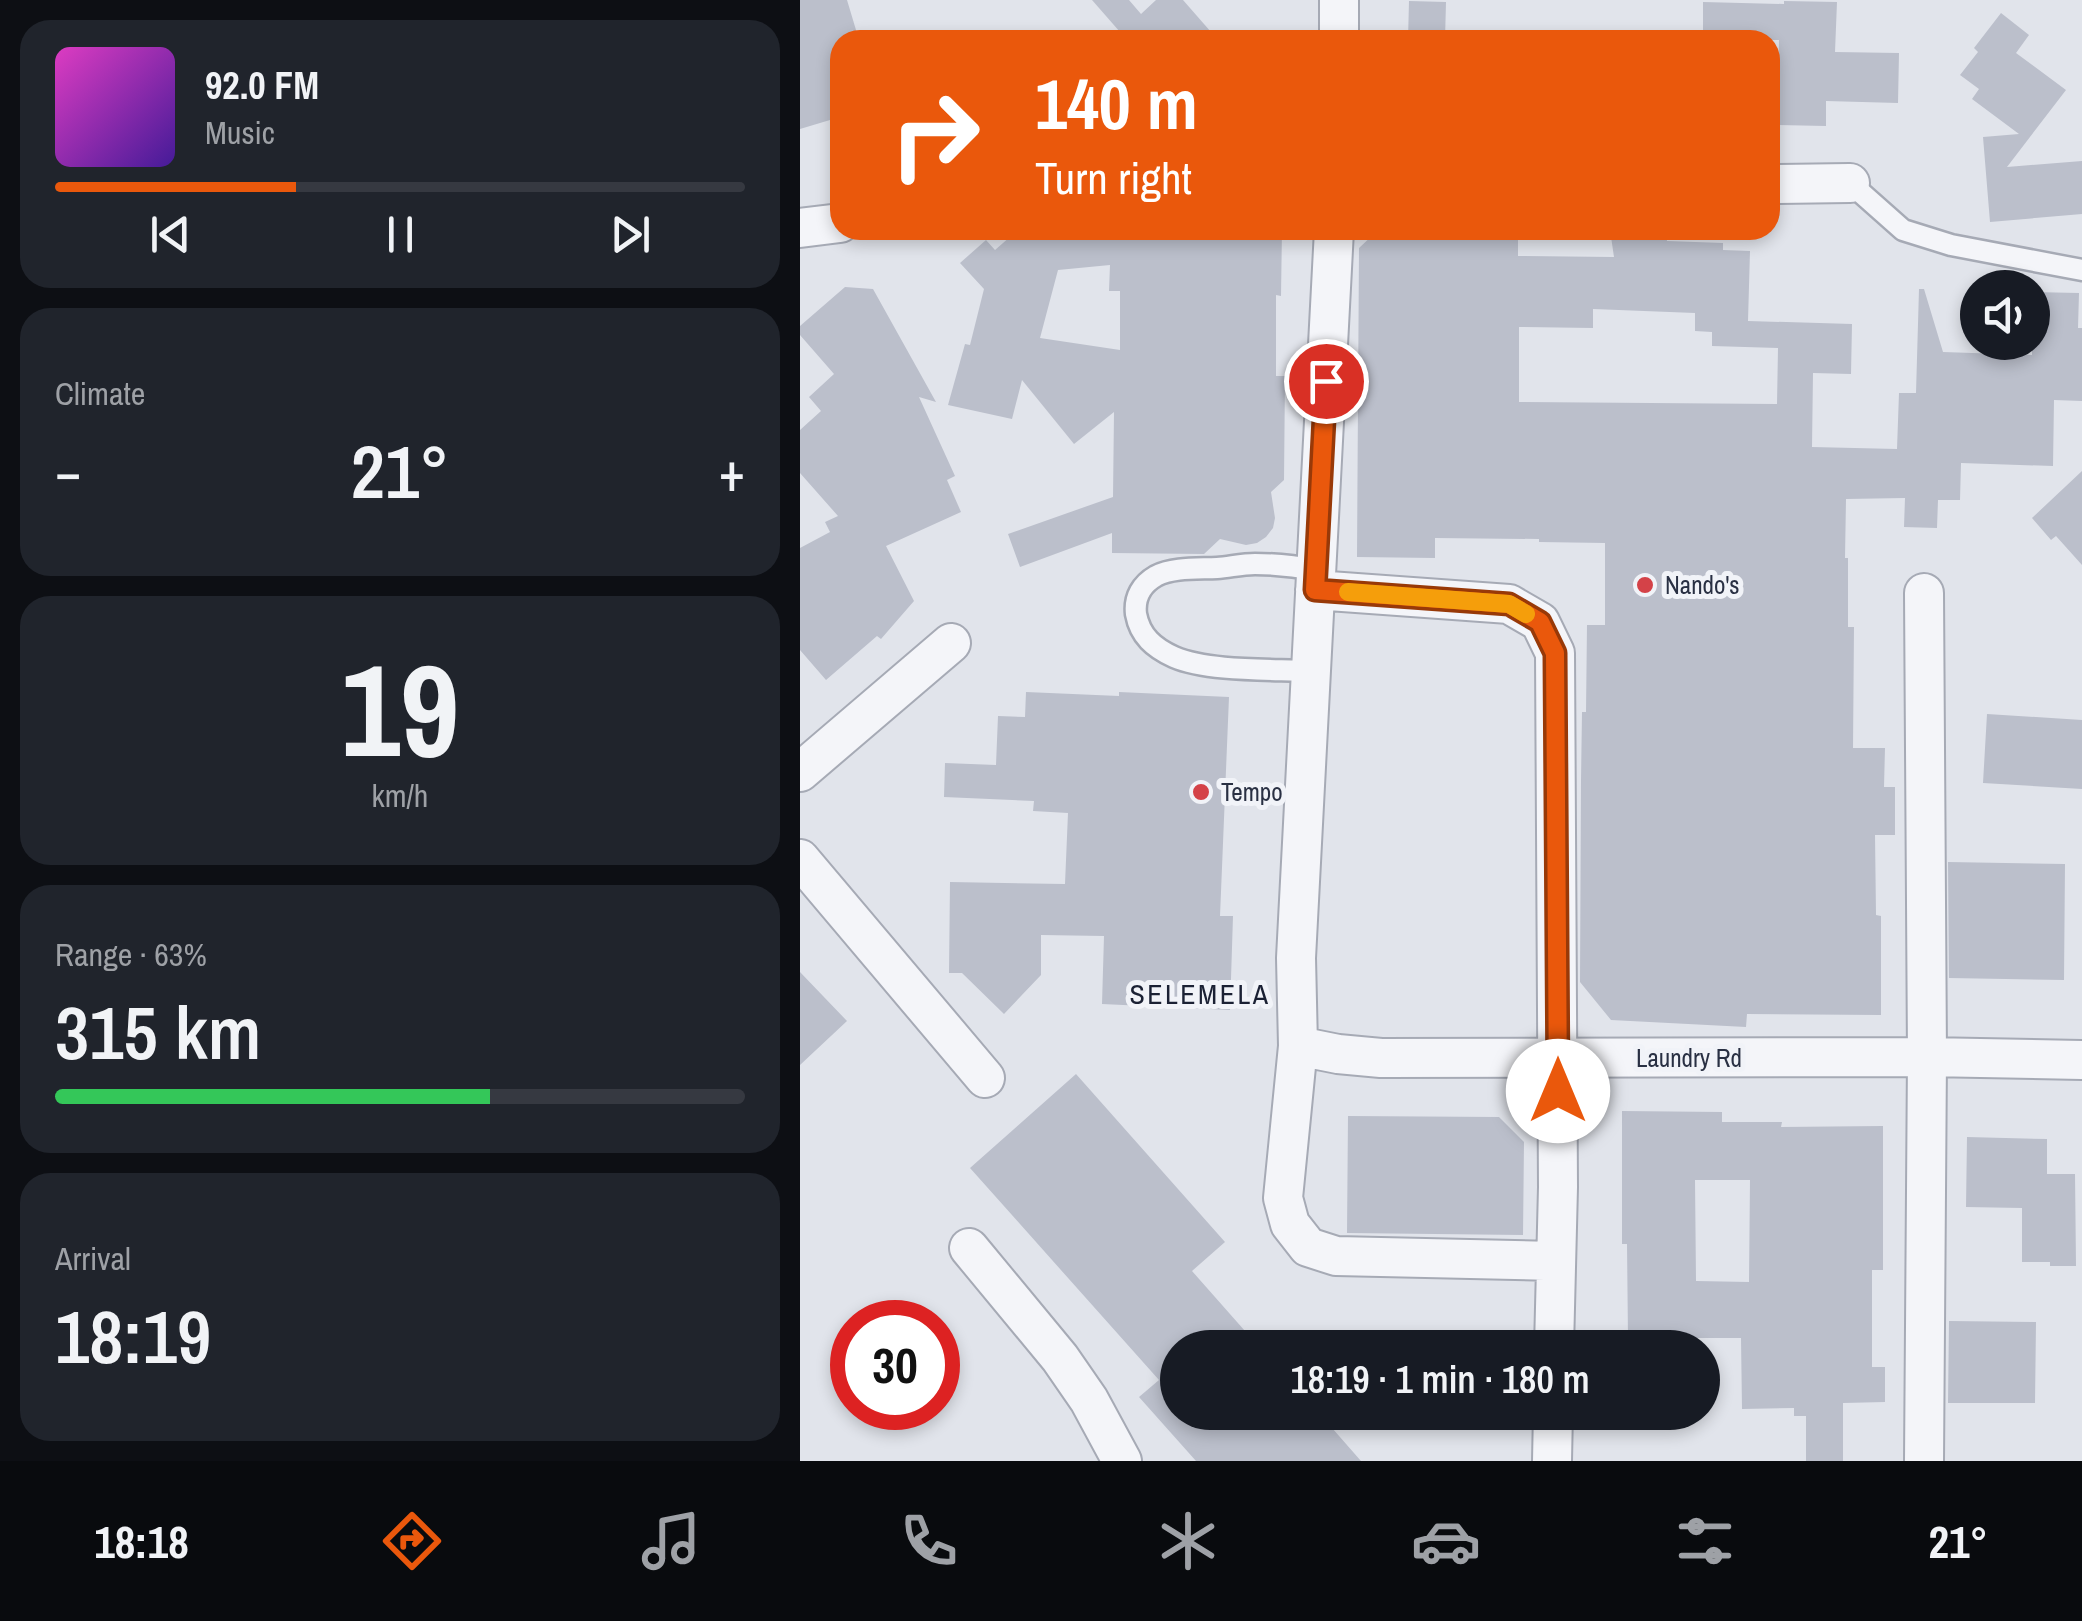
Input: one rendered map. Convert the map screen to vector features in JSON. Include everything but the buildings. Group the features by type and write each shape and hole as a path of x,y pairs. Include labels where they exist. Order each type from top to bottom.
{"street":[{"path":"1339,0 1339,30"},
{"path":"1780,184 1850,183"},
{"path":"800,228 830,224"},
{"path":"1333,240 1296,958 1298,1046 1283,1198 1290,1224 1308,1247 1336,1256 1555,1261"},
{"path":"1316,580 1509,604 1540,622 1555,653 1558,1058 1554,1330"},
{"path":"1924,593 1924,1461"},
{"path":"800,772 951,643"},
{"path":"800,859 985,1078"},
{"name":"Laundry Rd","path":"1298,1046 1380,1058 2082,1060"},
{"path":"969,1248 1060,1358 1122,1461"},
{"path":"1552,1461 1553,1430"}],"lane":[{"path":"1850,183 1903,230 1951,245 2082,270"},
{"path":"1311,671 1206,666 1177,659 1152,646 1141,632 1136,598 1158,574 1190,569 1285,564 1316,580"}],"slow traffic":[{"path":"1348,592 1509,604 1526,614"}],"place":[{"name":"Nando's","path":"1645,585"},
{"name":"Tempo","path":"1201,792"}],"district":[{"name":"SELEMELA","path":"1200,994"}],"route":[{"path":"1326,381 1315,590 1509,604 1540,622 1555,653 1558,1091"}]}
